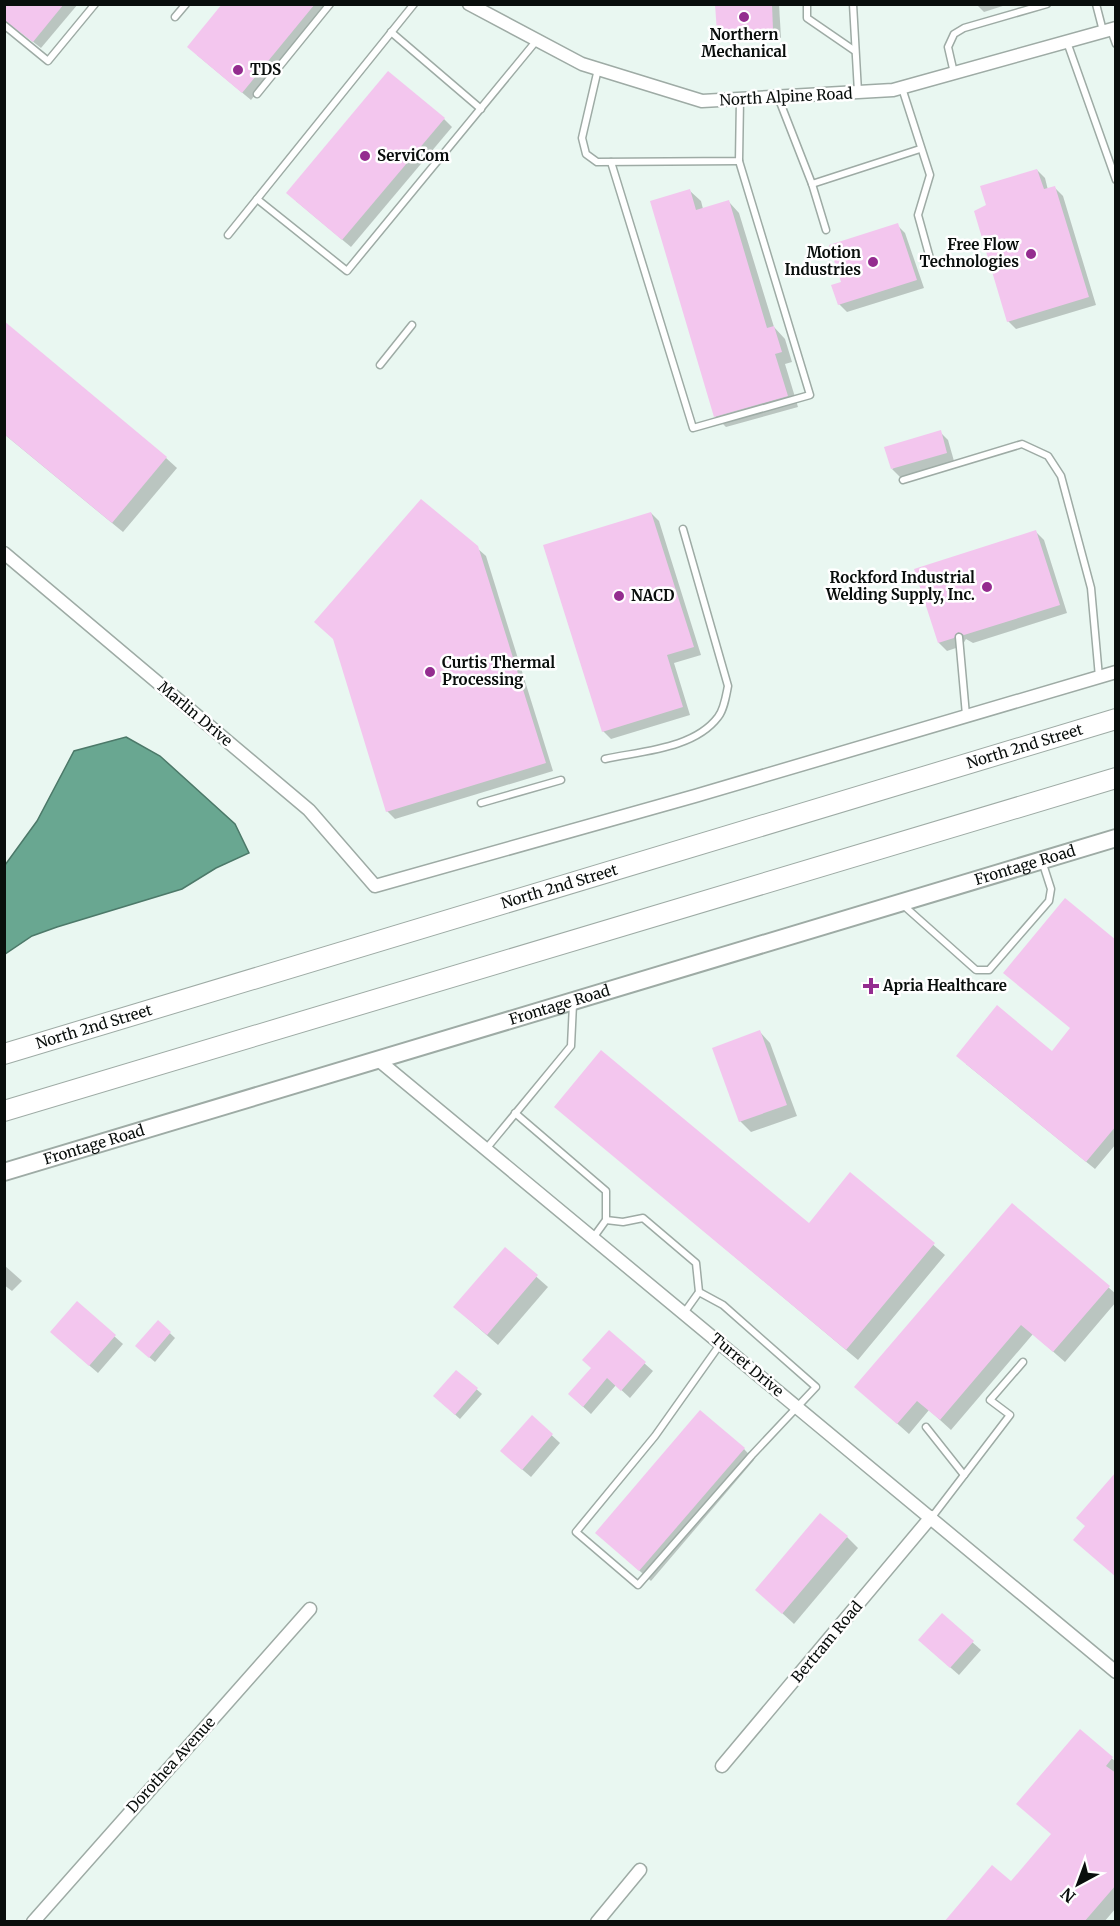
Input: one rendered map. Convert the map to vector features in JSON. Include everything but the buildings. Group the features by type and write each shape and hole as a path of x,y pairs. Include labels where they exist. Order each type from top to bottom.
{"main road":[{"name":"North 2nd Street","path":"4,1054 1116,719"},
{"path":"4,1111 1116,778"}],"street":[{"name":"North Alpine Road","path":"469,4 582,64 702,101 858,93 902,88 1110,29"},
{"name":"Marlin Drive","path":"4,553 309,810 375,886 695,796 966,715"},
{"path":"966,715 1116,672"},
{"name":"Frontage Road","path":"4,1172 1042,860 1114,841"},
{"name":"Turret Drive","path":"377,1059 1116,1672"},
{"name":"Bertram Road","path":"722,1766 931,1517"},
{"name":"Dorothea Avenue","path":"33,1922 310,1609"},
{"path":"597,1922 640,1870"}],"lane":[{"path":"4,25 48,61 95,4"},
{"path":"175,17 186,4"},
{"path":"257,94 330,4"},
{"path":"228,235 414,4"},
{"path":"807,4 807,18 855,51"},
{"path":"853,4 858,93"},
{"path":"954,74 948,47 954,34 964,28 1047,4"},
{"path":"1096,4 1116,44"},
{"path":"391,32 481,109"},
{"path":"257,199 347,271 537,40"},
{"path":"1067,41 1116,180"},
{"path":"598,69 582,138 586,154 597,162 739,160"},
{"path":"902,88 930,175 918,215 932,262"},
{"path":"778,97 812,184 825,230"},
{"path":"610,162 693,428 810,395 739,160 740,99"},
{"path":"812,184 920,149"},
{"path":"380,365 412,325"},
{"path":"903,480 1022,444 1048,456 1061,476 1091,588 1099,677"},
{"path":"605,759 688,740 719,716 725,701 728,686 683,529"},
{"path":"959,637 966,715"},
{"path":"481,803 561,780"},
{"path":"900,903 976,970 989,970 1049,901 1051,889 1042,860"},
{"path":"485,1149 572,1046 573,1000"},
{"path":"515,1113 606,1191 606,1220 593,1238"},
{"path":"606,1220 623,1222 643,1218 696,1263 699,1292 684,1313"},
{"path":"699,1292 723,1305 816,1387 799,1408 752,1455 638,1585 576,1532 655,1436 721,1344"},
{"path":"931,1517 1010,1415 990,1400 1023,1362"},
{"path":"926,1427 964,1475"}],"shaded area":[{"path":"126,737 160,756 235,824 249,853 216,868 182,889 32,936 5,954 5,865 37,821 74,751"}],"place":[{"name":"Northern Mechanical","path":"744,17"},
{"name":"TDS","path":"238,70"},
{"name":"ServiCom","path":"365,156"},
{"name":"Free Flow Technologies","path":"1031,254"},
{"name":"Motion Industries","path":"873,262"},
{"name":"Rockford Industrial Welding Supply, Inc.","path":"987,587"},
{"name":"NACD","path":"619,596"},
{"name":"Curtis Thermal Processing","path":"430,672"},
{"name":"Apria Healthcare","path":"871,986"}]}
